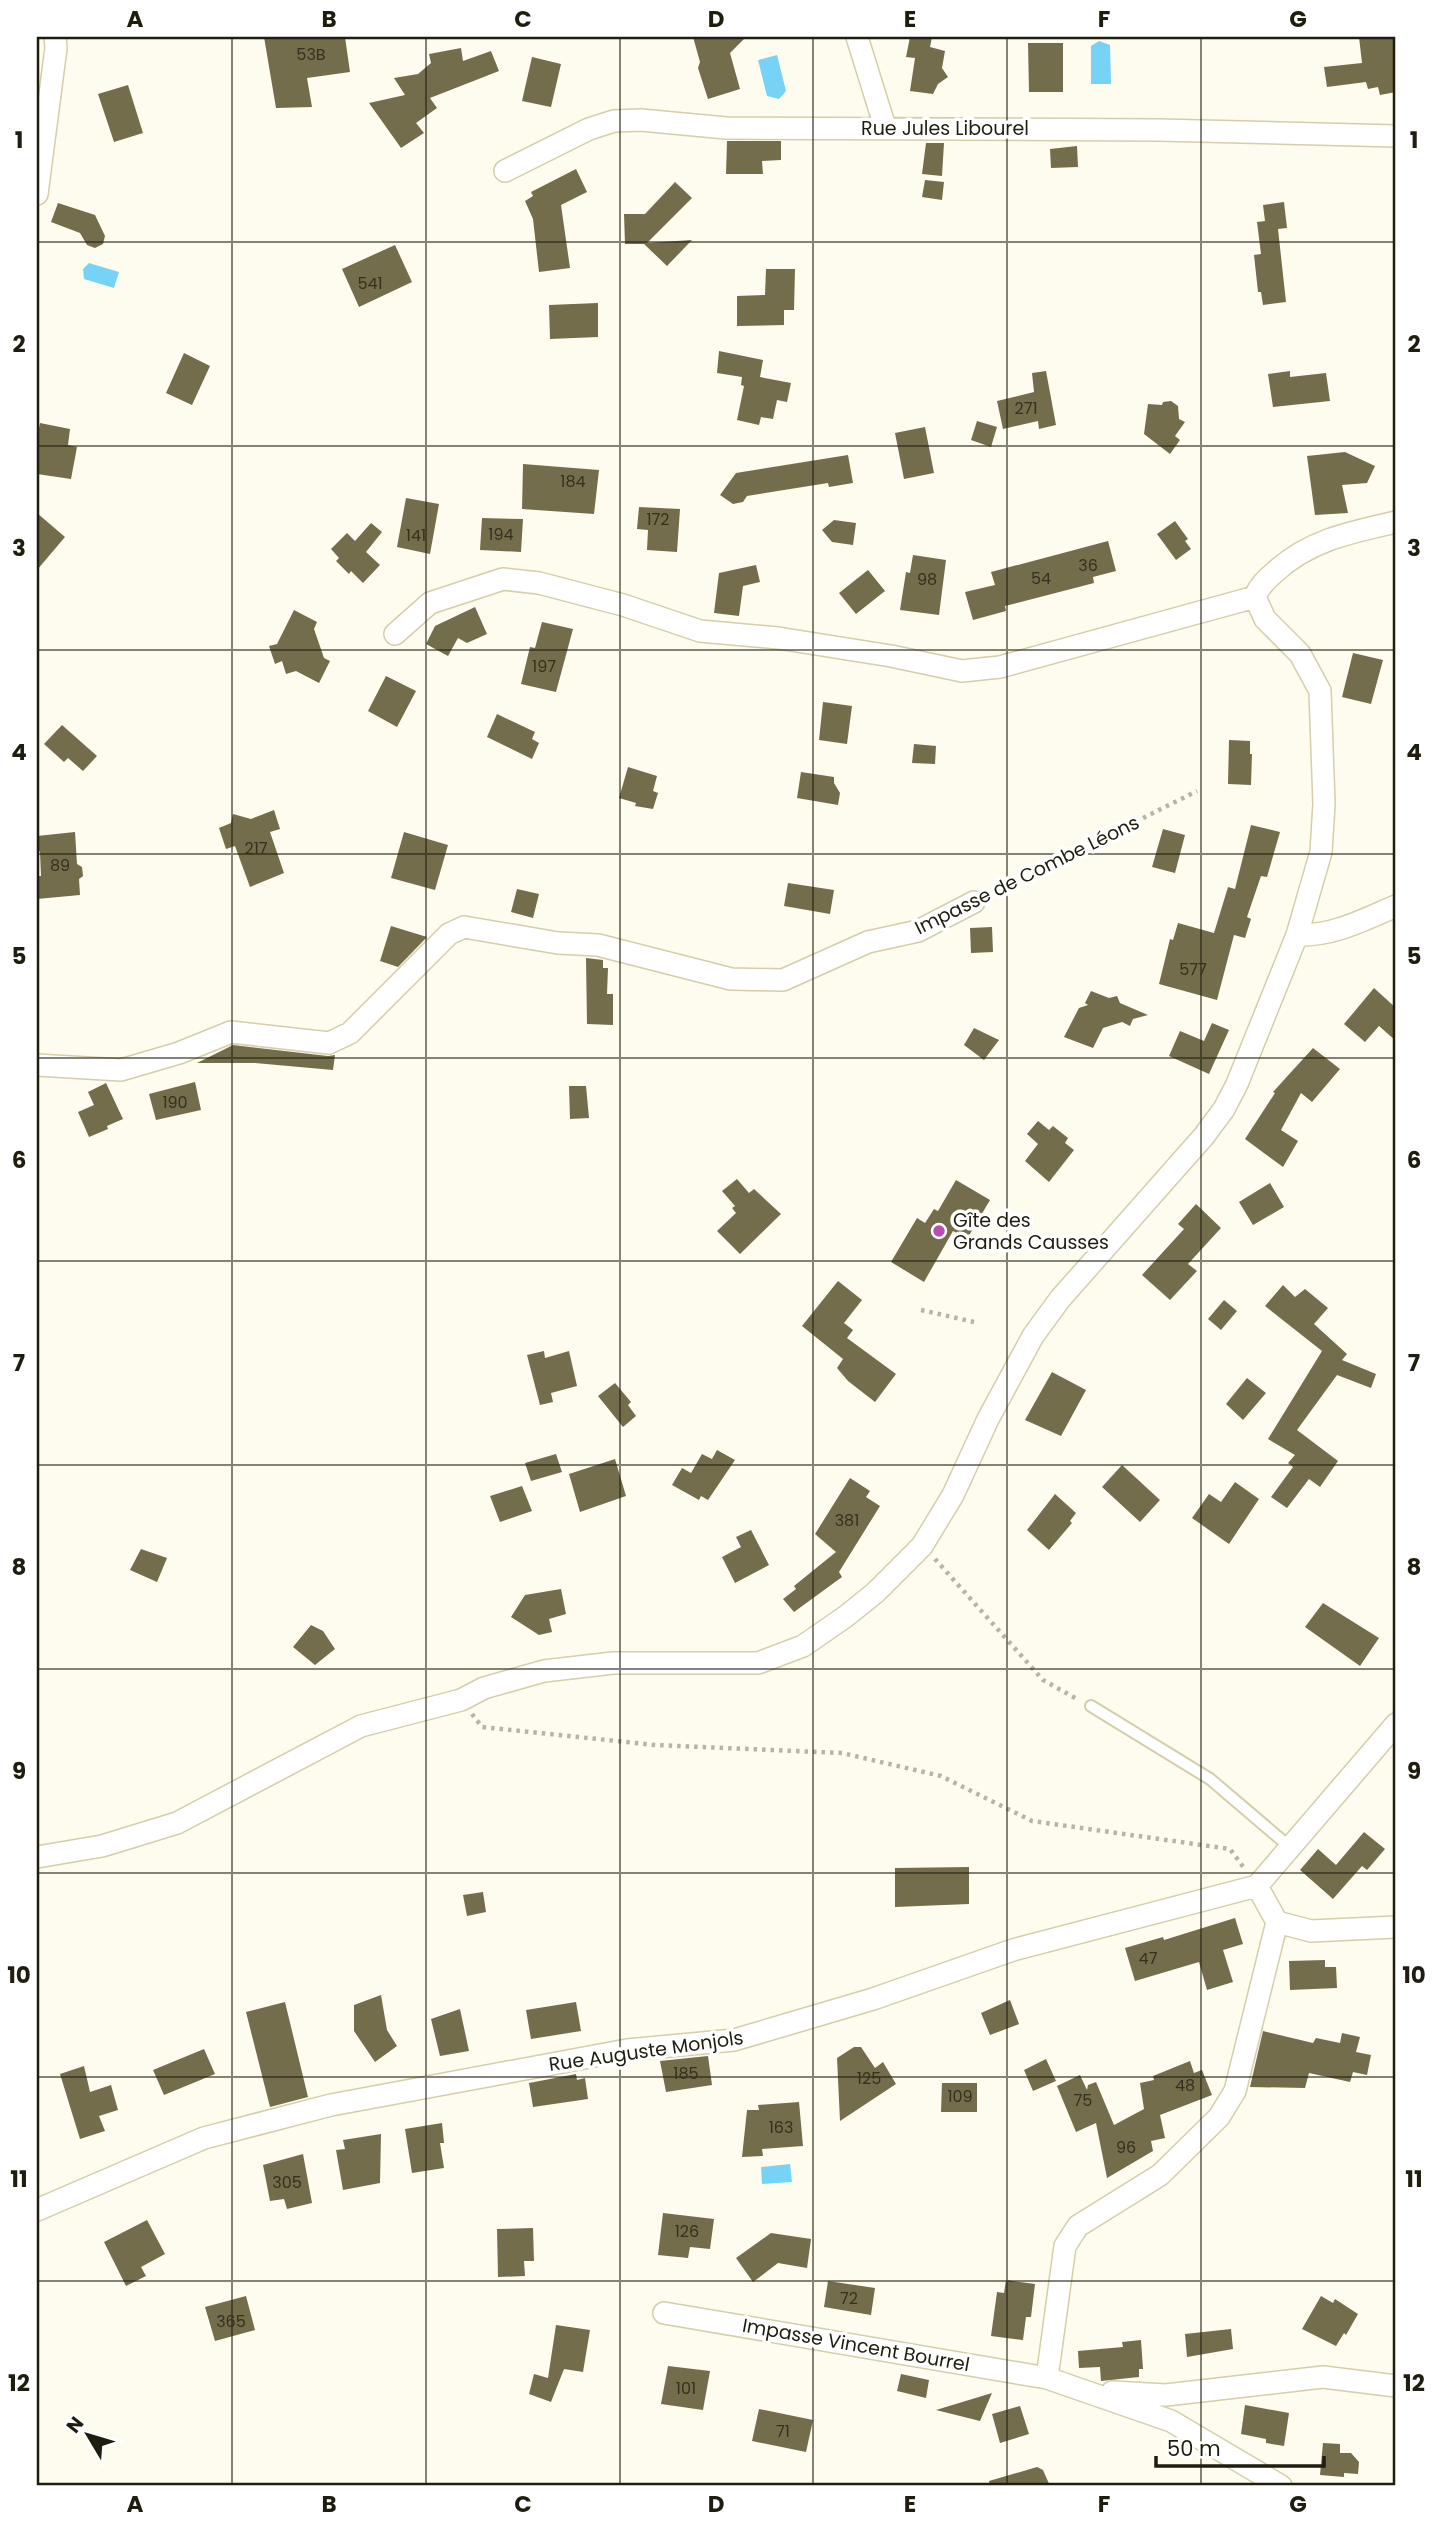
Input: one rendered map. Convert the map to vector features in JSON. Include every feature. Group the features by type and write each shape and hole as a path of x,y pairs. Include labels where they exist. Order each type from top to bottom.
{"street":[{"path":"37,194 56,48 55,37"},
{"path":"857,37 885,127"},
{"name":"Rue Jules Libourel","path":"505,171 589,129 614,121 641,120 726,128 1159,130 1396,136"},
{"path":"395,634 430,604 503,579 539,583 623,605 700,631 778,638 891,656 962,671 1000,667 1255,597 1268,578 1309,546 1396,522"},
{"path":"37,1857 102,1846 177,1823 361,1726 461,1700 484,1688 544,1671 613,1663 758,1662 803,1646 845,1617 875,1593 922,1546 953,1495 988,1419 1033,1336 1060,1299 1204,1136 1224,1109 1237,1084 1297,935 1321,852 1324,804 1320,691 1300,654 1265,619 1255,597"},
{"name":"Impasse de Combe Léons","path":"37,1065 121,1070 179,1053 232,1032 329,1043 350,1033 449,934 464,927 558,943 598,945 731,979 783,980 868,942 918,931 974,902"},
{"path":"1297,935 1317,936 1338,931 1396,906"},
{"path":"1047,2378 1065,2246 1078,2226 1160,2175 1219,2118 1235,2091 1277,1922 1257,1886 1396,1724"},
{"name":"Rue Auguste Monjols","path":"37,2210 204,2138 331,2105 627,2050 734,2040 873,1999 1013,1950 1257,1886"},
{"path":"1277,1922 1311,1931 1396,1927"},
{"name":"Impasse Vincent Bourrel","path":"664,2313 1047,2378 1089,2391"},
{"path":"1089,2391 1166,2395 1323,2377 1396,2386"},
{"path":"1089,2391 1171,2421 1281,2486"}],"lane":[{"path":"1091,1706 1210,1779 1292,1848"}],"path":[{"name":"Impasse de Combe Léons","path":"974,902 1196,791"},
{"path":"921,1310 974,1322"},
{"path":"922,1546 1043,1680 1091,1706"},
{"path":"461,1700 482,1727 656,1745 842,1753 941,1776 1032,1821 1230,1849 1257,1886"}],"water":[{"path":"1099,41 1110,45 1111,84 1091,84 1091,46"},
{"path":"777,55 786,91 779,99 767,96 758,60"},
{"path":"89,263 119,272 114,288 84,279 83,269"},
{"path":"790,2164 792,2182 762,2184 761,2167"}],"building":[{"path":"264,37 345,37 350,72 307,78 312,107 276,108"},
{"path":"693,37 746,37 730,53 740,89 708,99 698,68 700,62"},
{"path":"910,37 932,37 930,47 945,51 942,68 948,77 938,84 933,94 910,91 915,58 906,57"},
{"path":"1359,37 1396,37 1396,92 1380,95 1378,87 1368,89 1366,82 1327,87 1324,67 1362,63"},
{"path":"1028,43 1063,43 1063,92 1029,92"},
{"path":"461,48 463,61 491,51 499,71 430,98 437,108 416,123 424,133 401,148 369,103 405,95 394,78 418,74 431,63 429,54"},
{"path":"532,57 561,64 551,107 522,101"},
{"path":"128,85 143,133 114,142 98,94"},
{"path":"727,141 781,141 781,160 762,161 763,174 726,174"},
{"path":"926,143 944,143 942,176 922,174"},
{"path":"1077,146 1078,167 1051,168 1050,149"},
{"path":"576,169 587,192 561,205 570,268 539,272 533,219 525,201 533,196 531,192"},
{"path":"925,180 944,182 942,200 922,197"},
{"path":"675,182 692,198 647,243 692,240 667,266 644,244 625,244 624,214 645,214"},
{"path":"1284,202 1287,228 1278,229 1286,302 1263,305 1261,292 1258,292 1254,255 1261,254 1257,222 1265,221 1263,205"},
{"path":"58,203 95,215 105,236 103,244 95,248 87,245 80,233 51,222"},
{"path":"395,245 412,282 359,307 342,269"},
{"path":"766,269 795,269 794,310 784,310 784,325 737,326 737,296 765,295"},
{"path":"598,303 598,337 550,339 549,305"},
{"path":"719,351 763,360 760,377 791,383 787,402 777,400 773,419 761,417 759,425 737,420 744,386 741,385 742,377 717,373"},
{"path":"184,353 210,366 192,405 166,393"},
{"path":"1046,371 1056,425 1039,429 1038,421 1003,429 997,401 1034,392 1032,373"},
{"path":"1290,371 1290,377 1326,373 1330,401 1273,407 1268,374"},
{"path":"1171,401 1178,406 1179,419 1185,422 1175,436 1180,440 1170,454 1144,434 1148,404 1162,405 1163,402"},
{"path":"977,421 997,427 991,447 971,440"},
{"path":"40,423 70,429 68,445 77,447 71,479 37,474"},
{"path":"925,427 934,473 904,479 895,433"},
{"path":"1345,452 1375,466 1367,483 1342,485 1348,513 1315,515 1307,456"},
{"path":"848,455 853,483 829,487 828,483 747,496 743,502 733,504 720,495 736,473"},
{"path":"523,464 599,470 594,514 522,509"},
{"path":"406,498 439,504 430,554 397,547"},
{"path":"639,507 680,509 677,552 647,550 648,530 637,529"},
{"path":"37,513 65,537 37,570"},
{"path":"482,518 523,519 521,552 480,550"},
{"path":"834,520 856,523 853,545 832,542 822,530"},
{"path":"1175,521 1188,539 1185,541 1191,549 1176,560 1157,534"},
{"path":"371,523 382,532 366,552 380,565 363,583 336,561 339,558 331,549 347,533 355,541"},
{"path":"1108,541 1116,571 1093,577 1094,583 1005,606 1006,611 973,620 965,592 995,585 991,572"},
{"path":"913,555 946,560 939,615 900,610 906,572 910,573"},
{"path":"756,565 760,582 743,586 739,616 714,613 719,573"},
{"path":"868,570 885,591 856,614 839,593"},
{"path":"475,607 487,634 467,643 458,638 448,656 426,644 435,626"},
{"path":"294,610 317,622 314,629 324,658 330,661 319,683 296,671 286,674 282,661 275,664 269,646 277,644"},
{"path":"542,622 573,629 556,692 521,684 530,647 535,648"},
{"path":"1353,653 1383,660 1371,704 1342,697"},
{"path":"386,676 416,691 397,727 368,711"},
{"path":"823,702 852,706 847,744 819,740"},
{"path":"497,714 535,732 532,739 539,743 532,759 487,737"},
{"path":"62,725 97,756 83,771 68,758 64,762 44,744"},
{"path":"1229,740 1250,741 1251,785 1228,784"},
{"path":"914,744 936,746 935,764 912,763"},
{"path":"628,767 657,776 653,791 658,793 653,809 635,806 636,803 619,798"},
{"path":"801,772 834,777 834,783 840,793 838,805 797,798"},
{"path":"274,810 280,829 270,832 284,873 250,887 235,846 226,849 219,828 231,823 233,814 251,819"},
{"path":"1251,825 1280,832 1267,877 1261,876 1247,917 1251,919 1245,938 1234,935 1217,1000 1159,984 1170,939 1173,940 1178,923 1214,933 1228,887 1235,889"},
{"path":"1163,829 1185,835 1175,873 1152,867"},
{"path":"75,832 77,864 82,867 83,876 79,879 80,895 37,899 37,876 41,876 37,836"},
{"path":"404,832 448,845 435,890 391,878"},
{"path":"788,883 834,890 830,914 784,906"},
{"path":"517,889 539,894 533,918 511,912"},
{"path":"391,926 427,937 398,967 380,961"},
{"path":"992,927 993,952 971,953 970,928"},
{"path":"586,958 603,960 603,968 608,968 607,994 613,994 613,1025 587,1024"},
{"path":"1374,988 1396,1008 1396,1041 1379,1026 1365,1042 1344,1024"},
{"path":"1091,991 1109,998 1117,996 1120,1003 1148,1015 1133,1019 1130,1026 1122,1022 1103,1028 1093,1048 1064,1037 1079,1008 1088,1005 1085,1003"},
{"path":"1212,1023 1229,1030 1209,1074 1169,1056 1180,1031 1204,1041"},
{"path":"974,1028 999,1040 984,1060 964,1045"},
{"path":"233,1045 335,1055 333,1070 255,1063 197,1063"},
{"path":"1313,1048 1340,1069 1312,1102 1301,1093 1281,1130 1298,1141 1283,1167 1245,1139 1275,1093 1273,1092"},
{"path":"195,1082 201,1110 156,1120 149,1094"},
{"path":"106,1083 123,1119 89,1137 78,1112 94,1105 88,1092"},
{"path":"569,1086 586,1086 589,1118 570,1119"},
{"path":"1038,1121 1049,1130 1053,1126 1068,1138 1065,1143 1074,1150 1049,1182 1025,1161 1038,1144 1027,1134"},
{"path":"737,1179 749,1193 754,1189 781,1214 740,1254 717,1231 736,1213 732,1208 735,1206 722,1191"},
{"name":"Gîte des Grands Causses","path":"956,1180 990,1200 967,1239 953,1231 924,1282 891,1262 917,1218 925,1223 934,1209 938,1211"},
{"path":"1270,1183 1284,1207 1253,1225 1239,1202"},
{"path":"1196,1204 1221,1228 1188,1264 1197,1271 1170,1300 1142,1275 1184,1229 1178,1224"},
{"path":"838,1281 862,1300 844,1323 853,1330 847,1338 896,1374 875,1402 848,1381 837,1368 843,1359 802,1326"},
{"path":"1283,1285 1295,1297 1305,1289 1328,1308 1314,1324 1347,1354 1342,1360 1376,1374 1371,1388 1337,1375 1297,1430 1338,1461 1320,1487 1309,1479 1287,1508 1271,1497 1293,1467 1288,1463 1295,1455 1268,1439 1322,1351 1265,1306"},
{"path":"1224,1300 1237,1311 1221,1330 1208,1319"},
{"path":"544,1351 545,1358 569,1351 577,1386 551,1393 553,1402 540,1405 527,1355"},
{"path":"1052,1372 1086,1390 1061,1436 1025,1420"},
{"path":"1247,1378 1266,1393 1243,1420 1226,1404"},
{"path":"615,1383 631,1402 628,1405 636,1416 623,1427 598,1396"},
{"path":"717,1450 735,1460 708,1500 701,1496 699,1500 672,1485 682,1468 691,1473 702,1454 712,1459"},
{"path":"556,1454 562,1472 531,1481 525,1463"},
{"path":"615,1459 626,1496 580,1512 569,1474"},
{"path":"1122,1465 1160,1500 1140,1522 1102,1487"},
{"path":"850,1478 870,1491 866,1497 880,1506 839,1572 842,1577 794,1612 783,1599 796,1589 794,1586 836,1552 815,1534"},
{"path":"1235,1482 1259,1499 1229,1544 1192,1518 1209,1494 1221,1502"},
{"path":"522,1486 532,1511 500,1522 490,1496"},
{"path":"1055,1494 1076,1513 1070,1521 1072,1523 1049,1550 1027,1530"},
{"path":"751,1530 769,1565 735,1583 722,1557 741,1547 736,1537"},
{"path":"141,1549 167,1558 157,1582 130,1570"},
{"path":"561,1589 566,1614 549,1619 552,1632 539,1635 511,1617 525,1595"},
{"path":"1323,1603 1379,1638 1360,1666 1305,1627"},
{"path":"311,1625 323,1631 335,1649 315,1665 293,1647"},
{"path":"1364,1832 1385,1849 1367,1870 1362,1866 1333,1899 1300,1870 1318,1849 1336,1865"},
{"path":"969,1867 969,1904 895,1907 895,1868"},
{"path":"483,1892 486,1912 467,1916 463,1895"},
{"path":"1235,1918 1243,1944 1223,1950 1233,1982 1207,1990 1199,1962 1135,1981 1125,1948 1163,1937 1164,1940"},
{"path":"1325,1960 1325,1967 1336,1967 1337,1988 1290,1990 1289,1961"},
{"path":"381,1995 387,2030 397,2046 375,2062 354,2031 354,2005"},
{"path":"1010,2000 1019,2024 990,2035 981,2013"},
{"path":"285,2002 308,2097 270,2107 246,2012"},
{"path":"576,2002 581,2031 531,2039 526,2010"},
{"path":"460,2009 469,2051 440,2056 431,2019"},
{"path":"1263,2031 1313,2043 1316,2038 1340,2043 1342,2033 1360,2037 1356,2052 1371,2055 1367,2075 1353,2072 1350,2082 1309,2073 1305,2088 1250,2087"},
{"path":"854,2047 861,2047 875,2068 883,2062 896,2084 840,2121 837,2058"},
{"path":"204,2049 215,2074 164,2095 153,2070"},
{"path":"708,2056 712,2085 666,2092 660,2061"},
{"path":"1046,2059 1056,2081 1033,2091 1024,2070"},
{"path":"1190,2061 1194,2073 1202,2070 1212,2095 1160,2115 1165,2138 1151,2141 1153,2151 1107,2178 1096,2123 1076,2132 1057,2086 1080,2075 1087,2090 1088,2085 1096,2082 1114,2125 1144,2109 1140,2083 1154,2080 1153,2076"},
{"path":"84,2066 90,2092 111,2085 118,2110 99,2116 105,2131 80,2139 60,2074"},
{"path":"576,2074 577,2080 585,2078 588,2099 533,2107 529,2083"},
{"path":"942,2083 977,2083 977,2112 941,2112"},
{"path":"799,2102 803,2146 762,2149 763,2156 742,2157 747,2110 759,2110 758,2105"},
{"path":"442,2123 444,2143 440,2143 444,2168 412,2173 405,2129"},
{"path":"381,2134 380,2183 343,2190 336,2150 345,2149 343,2140"},
{"path":"303,2154 312,2203 287,2209 284,2199 270,2201 263,2165"},
{"path":"663,2213 714,2219 710,2249 690,2247 688,2258 658,2255"},
{"path":"147,2220 165,2254 141,2267 146,2276 126,2286 104,2242"},
{"path":"533,2228 534,2261 524,2261 525,2276 498,2277 497,2229"},
{"path":"771,2233 811,2239 807,2268 778,2263 753,2282 736,2258"},
{"path":"1006,2280 1035,2284 1031,2317 1026,2317 1023,2340 991,2336 997,2292 1004,2293"},
{"path":"828,2281 875,2288 871,2315 824,2307"},
{"path":"246,2296 255,2330 215,2341 205,2307"},
{"path":"1321,2296 1333,2303 1335,2299 1358,2314 1336,2346 1302,2329"},
{"path":"556,2325 590,2330 583,2372 564,2369 551,2402 529,2394 534,2374 548,2378"},
{"path":"1231,2329 1233,2349 1187,2357 1185,2334"},
{"path":"1141,2340 1143,2369 1139,2369 1139,2377 1101,2381 1100,2367 1079,2368 1078,2351 1123,2347 1122,2342"},
{"path":"668,2366 710,2371 703,2410 661,2404"},
{"path":"901,2374 929,2380 926,2398 897,2391"},
{"path":"992,2393 980,2421 936,2410"},
{"path":"1245,2405 1289,2413 1284,2446 1241,2434"},
{"path":"1020,2406 1029,2434 1000,2443 992,2414"},
{"path":"759,2409 813,2420 806,2452 752,2441"},
{"path":"1323,2443 1340,2444 1340,2453 1351,2453 1359,2462 1358,2474 1344,2473 1344,2477 1320,2475"},
{"path":"1037,2467 1043,2470 1050,2486 990,2486 989,2481"}],"place":[{"name":"Gîte des Grands Causses","path":"939,1231"}]}
